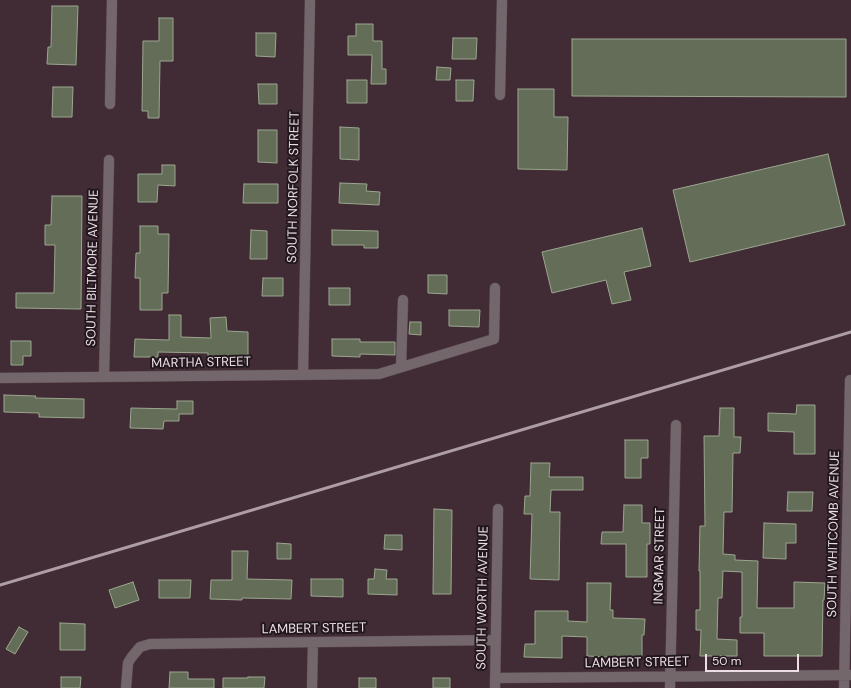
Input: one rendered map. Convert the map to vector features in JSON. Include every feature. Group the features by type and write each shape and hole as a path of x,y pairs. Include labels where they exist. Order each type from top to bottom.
{"street":[{"path":"110,104 112,0"},
{"name":"SOUTH NORFOLK STREET","path":"303,375 310,0"},
{"path":"500,95 502,0"},
{"name":"SOUTH BILTMORE AVENUE","path":"104,377 108,160"},
{"path":"402,300 401,367 494,339 495,288"},
{"name":"MARTHA STREET","path":"0,378 379,374 401,367"},
{"name":"SOUTH WHITCOMB AVENUE","path":"844,688 848,675 850,380"},
{"name":"INGMAR STREET","path":"670,688 676,425"},
{"name":"SOUTH WORTH AVENUE","path":"495,683 498,509"},
{"name":"LAMBERT STREET","path":"126,688 128,663 140,647 150,644 496,640"},
{"path":"312,688 313,642"},
{"name":"LAMBERT STREET","path":"495,683 670,676 848,675"}],"building":[{"path":"52,6 78,6 76,65 47,64 48,47 51,47"},
{"path":"159,18 173,18 173,61 160,61 159,118 148,118 148,111 142,111 143,41 159,41"},
{"path":"356,24 373,24 373,41 382,41 382,69 386,69 386,84 371,84 372,55 348,55 348,36 356,36"},
{"path":"256,33 276,33 275,57 256,56"},
{"path":"453,38 477,38 476,59 452,59"},
{"path":"572,39 846,39 846,97 572,96"},
{"path":"437,67 451,68 450,80 436,80"},
{"path":"347,80 367,80 367,103 347,103"},
{"path":"456,80 474,80 473,101 456,101"},
{"path":"258,84 277,84 277,104 259,104"},
{"path":"53,87 73,87 72,117 52,117"},
{"path":"518,89 554,89 554,117 568,117 567,170 518,169"},
{"path":"340,127 359,128 359,160 340,159"},
{"path":"258,130 277,130 277,163 258,162"},
{"path":"828,154 845,225 690,262 673,190"},
{"path":"162,165 175,165 175,186 158,185 157,202 138,202 138,174 162,174"},
{"path":"340,183 367,184 366,191 380,192 379,205 339,203"},
{"path":"244,184 278,184 278,203 243,203"},
{"path":"52,196 82,196 81,309 16,308 16,293 54,293 55,245 45,245 45,225 51,225"},
{"path":"140,226 158,226 158,234 169,234 168,293 162,293 162,310 140,310 140,278 135,278 136,253 140,253"},
{"path":"642,228 651,266 624,272 631,300 612,304 606,280 552,293 542,252"},
{"path":"251,230 267,231 267,259 250,259"},
{"path":"332,230 378,231 378,248 364,248 364,245 332,245"},
{"path":"428,275 447,275 447,294 428,293"},
{"path":"263,278 283,278 283,296 262,296"},
{"path":"329,288 350,288 350,305 329,305"},
{"path":"449,310 480,310 479,327 449,326"},
{"path":"169,315 181,315 181,337 211,338 210,318 226,317 227,331 248,332 248,362 208,361 208,353 158,352 158,357 134,357 135,339 169,340"},
{"path":"410,322 421,322 421,335 409,334"},
{"path":"332,339 360,339 360,342 395,342 395,355 360,354 360,357 332,356"},
{"path":"11,341 31,341 31,356 23,356 23,365 11,365"},
{"path":"4,395 36,396 35,398 84,399 84,418 39,417 39,413 4,412"},
{"path":"177,401 193,401 193,414 179,414 179,421 164,421 163,429 130,428 131,408 177,409"},
{"path":"797,405 815,405 815,454 794,454 794,432 768,431 768,413 796,414"},
{"path":"720,408 734,408 734,437 741,437 740,453 733,453 732,512 724,512 723,554 735,555 735,560 758,561 757,608 794,608 794,582 825,583 823,600 822,656 764,656 764,633 740,633 740,617 742,617 742,572 723,571 722,598 718,598 717,639 737,640 737,656 700,656 701,630 696,630 696,610 700,610 700,526 705,526 704,436 719,436"},
{"path":"625,440 648,440 648,458 641,458 641,478 625,478"},
{"path":"531,463 550,463 549,477 583,477 583,490 551,490 550,512 560,512 559,580 530,579 532,514 524,514 525,496 530,496"},
{"path":"788,492 813,492 812,511 787,511"},
{"path":"624,505 642,505 642,523 650,523 650,544 647,544 647,577 626,577 626,544 601,544 602,532 623,532"},
{"path":"434,509 452,510 451,594 433,594"},
{"path":"764,523 796,524 796,543 786,543 786,559 763,558"},
{"path":"385,535 402,535 402,550 384,549"},
{"path":"277,543 291,544 291,559 277,559"},
{"path":"232,551 248,551 247,579 292,580 291,599 210,599 211,580 232,580"},
{"path":"375,569 387,570 386,579 397,579 397,595 368,594 368,579 374,579"},
{"path":"311,579 343,579 343,597 311,596"},
{"path":"159,580 191,580 190,598 159,598"},
{"path":"133,582 139,600 115,608 109,590"},
{"path":"587,583 611,583 610,610 613,610 613,618 645,619 644,635 642,635 642,659 587,656 587,637 562,636 562,658 524,657 525,644 535,644 535,611 568,611 568,621 587,622"},
{"path":"60,623 85,624 85,650 60,650"},
{"path":"19,627 28,632 15,654 6,649"},
{"path":"170,672 188,672 188,679 214,679 214,688 169,688"},
{"path":"61,677 81,677 80,688 61,688"},
{"path":"265,677 264,688 223,688 223,678"},
{"path":"359,678 376,678 376,688 359,688"},
{"path":"433,678 450,678 450,688 433,688"}],"railway":[{"path":"0,585 851,332"}]}
